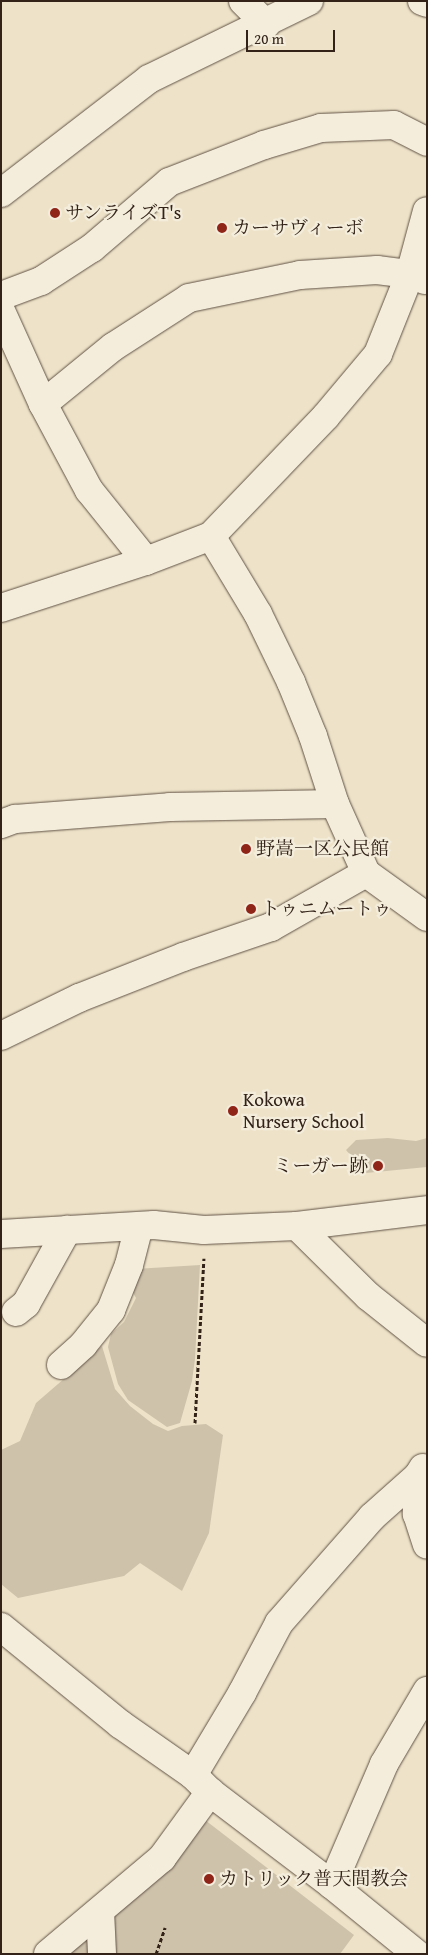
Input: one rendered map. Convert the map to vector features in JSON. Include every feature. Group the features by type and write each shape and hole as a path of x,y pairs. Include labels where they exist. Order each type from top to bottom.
{"street":[{"path":"243,1 266,24"},
{"path":"1,193 149,79 266,24 309,1"},
{"path":"422,1 427,3"},
{"path":"1,296 41,281 92,248 169,182 264,145 321,128 394,126 427,142"},
{"path":"1,608 146,560 211,536 320,423 378,354 418,277 427,211"},
{"path":"43,404 114,347 189,298 300,275 377,270 418,277"},
{"path":"1,311 43,404 89,490 146,560"},
{"path":"211,536 258,614 291,682 313,736 335,804 366,873 427,917"},
{"path":"1,824 15,819 170,807 335,804"},
{"path":"1,1036 79,998 183,957 271,927 366,873"},
{"path":"1,1234 139,1226 204,1230 297,1226 427,1210"},
{"path":"61,1365 83,1345 111,1310 129,1265 139,1226"},
{"path":"297,1226 368,1296 427,1343"},
{"path":"16,1312 26,1304 67,1230"},
{"path":"422,1469 417,1514 426,1541"},
{"path":"48,1954 63,1939 100,1911 162,1858 202,1784 242,1693 279,1623 372,1517 422,1469"},
{"path":"1,1626 120,1724 202,1784 417,1954"},
{"path":"332,1885 384,1764 427,1691"},
{"path":"100,1911 102,1954"}],"path":[{"path":"195,1423 204,1230"},
{"path":"156,1954 166,1928"}],"shaded area":[{"path":"388,1138 416,1141 427,1138 427,1167 366,1173 346,1150 356,1140"},
{"path":"200,1265 192,1381 180,1423 167,1427 128,1400 118,1384 108,1347 111,1334 124,1322 136,1298 131,1289 135,1269"},
{"path":"102,1346 115,1389 130,1406 153,1424 168,1431 182,1426 206,1424 223,1435 209,1533 182,1591 140,1563 124,1576 18,1598 1,1584 1,1450 20,1441 36,1403"},
{"path":"205,1820 354,1935 340,1954 64,1954"}],"place":[{"name":"サンライズT's","path":"55,213"},
{"name":"カーサヴィーボ","path":"222,228"},
{"name":"野嵩一区公民館","path":"246,849"},
{"name":"トゥニムートゥ","path":"251,909"},
{"name":"Kokowa Nursery School","path":"233,1111"},
{"name":"ミーガー跡","path":"378,1166"},
{"name":"カトリック普天間教会","path":"209,1879"}]}
